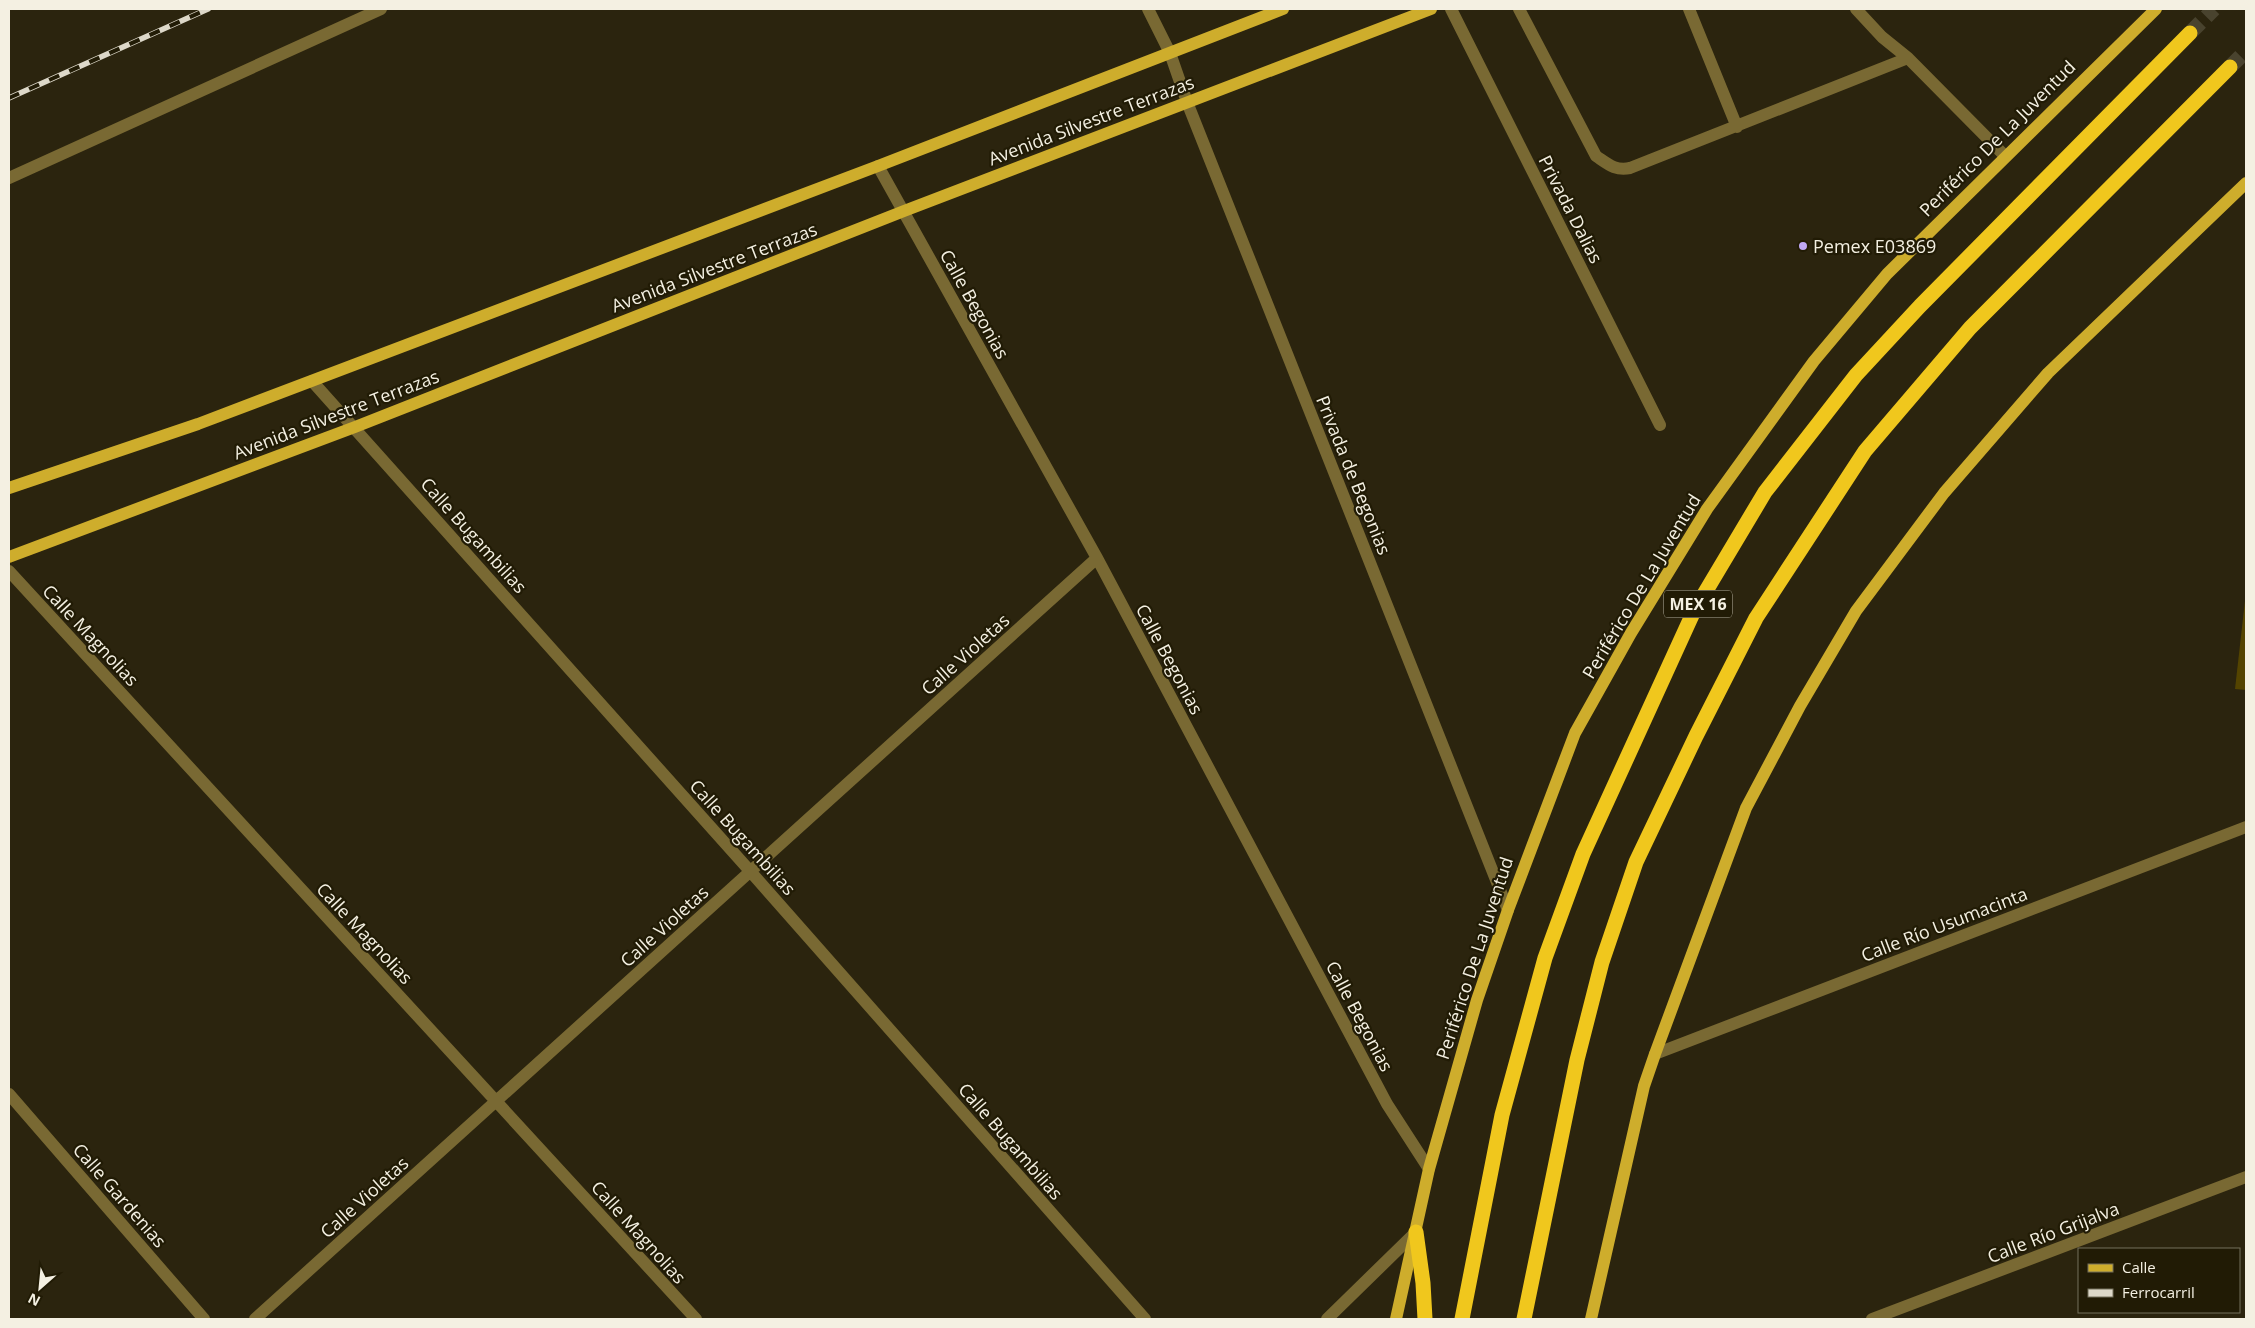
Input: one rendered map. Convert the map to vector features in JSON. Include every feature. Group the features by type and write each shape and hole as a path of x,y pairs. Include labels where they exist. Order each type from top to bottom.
{"highway":[{"name":"MEX 16","path":"1462,1319 1502,1115 1545,958 1583,854 1694,611 1765,492 1856,375 1920,306 2190,33"},
{"name":"MEX 16","path":"1524,1319 1576,1060 1602,962 1636,862 1696,736 1756,618 1865,451 1964,336 2230,67"},
{"path":"1416,1232 1424,1283 1424,1319"}],"main road":[{"name":"Avenida Silvestre Terrazas","path":"9,488 198,424 878,166 1283,9"},
{"name":"Avenida Silvestre Terrazas","path":"9,557 355,427 904,211 1431,9"},
{"name":"Periférico De La Juventud","path":"1396,1319 1429,1170 1477,1000 1508,910 1575,733 1631,633 1707,509 1814,361 1887,274 2156,9"},
{"path":"1591,1319 1644,1086 1746,808 1800,706 1856,611 1944,493 2048,373 2246,183"}],"street":[{"path":"9,178 381,9"},
{"name":"Privada de Begonias","path":"1148,9 1170,53 1187,102 1508,910"},
{"name":"Privada Dalias","path":"1451,9 1660,425"},
{"path":"1519,9 1596,156 1614,168 1630,168 1908,58"},
{"path":"1689,9 1737,127"},
{"path":"1856,9 1882,37 1908,58 2005,156"},
{"name":"Calle Begonias","path":"878,166 1097,558 1387,1104 1429,1170"},
{"name":"Calle Bugambilias","path":"312,381 750,871 1145,1319"},
{"name":"Calle Violetas","path":"255,1319 1097,558"},
{"name":"Calle Magnolias","path":"9,571 696,1319"},
{"name":"Calle Río Usumacinta","path":"1655,1054 2246,827"},
{"name":"Calle Gardenias","path":"9,1094 204,1319"},
{"name":"Calle Río Grijalva","path":"1872,1319 2246,1177"},
{"path":"1327,1319 1416,1232"}],"shaded area":[{"path":"2246,592 2246,690 2235,689"}],"tunnel":[{"path":"2190,33 2214,9"},
{"path":"2230,67 2246,51"}],"railway":[{"path":"9,98 208,9"}],"place":[{"name":"Pemex E03869","path":"1803,246"}]}
